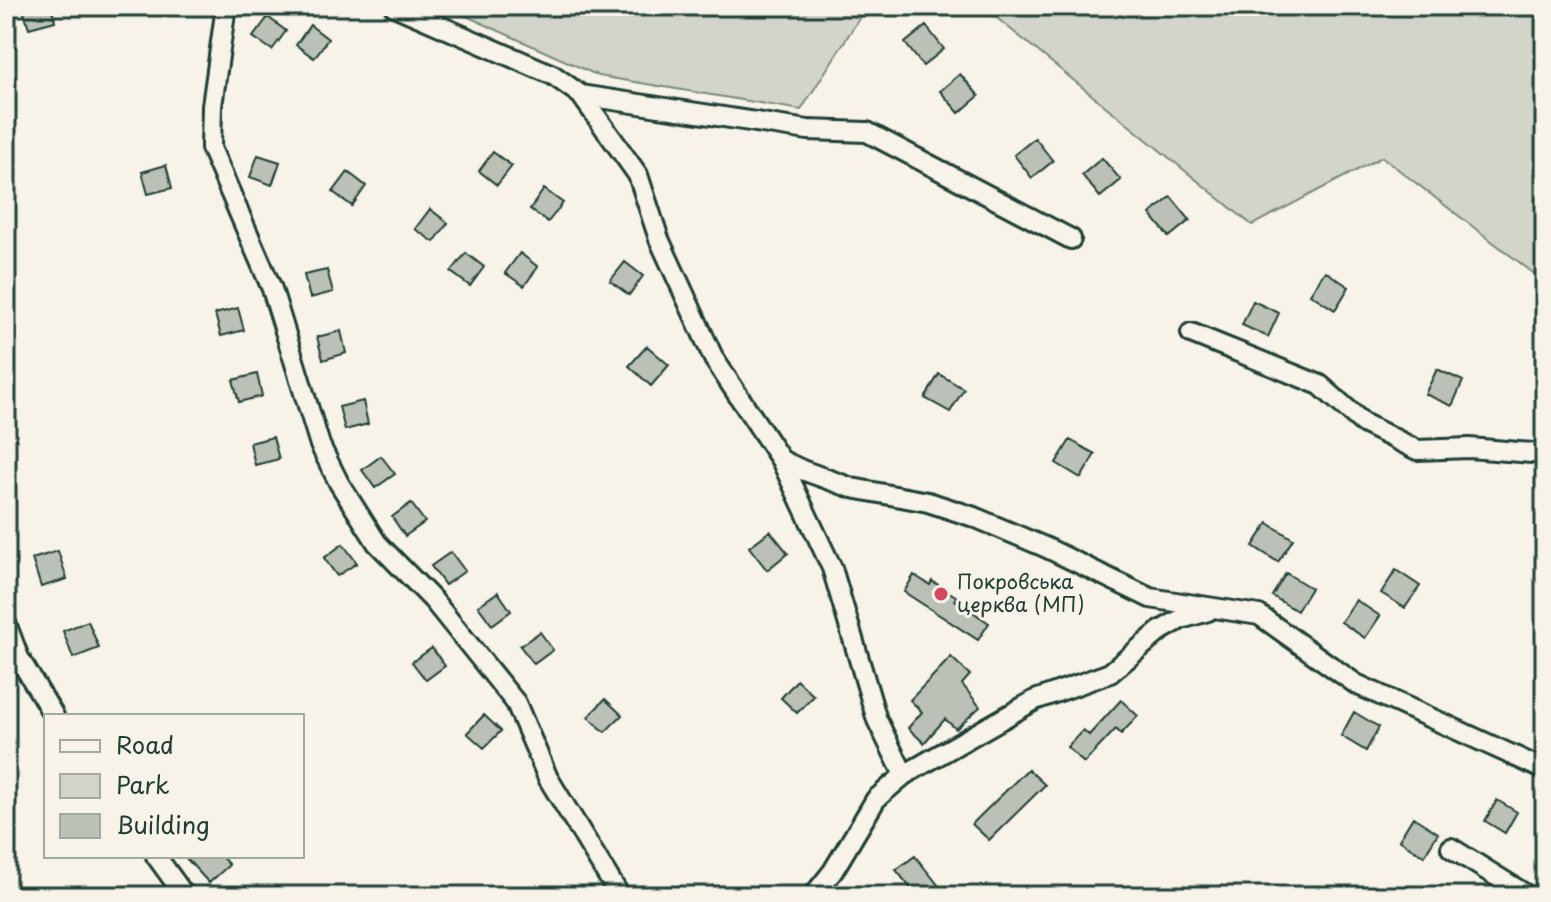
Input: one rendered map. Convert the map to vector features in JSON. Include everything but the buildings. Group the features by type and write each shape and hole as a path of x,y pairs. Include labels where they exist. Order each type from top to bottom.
{"street":[{"path":"226,6 212,106 211,148 272,289 320,445 339,483 377,543 433,600 516,703 548,778 620,896"},
{"path":"394,6 553,75 581,95 638,175 659,239 714,359 781,460 832,568 877,720 904,775"},
{"path":"581,95 808,130 867,132 1071,239"},
{"path":"1191,333 1320,385 1363,423 1417,450 1469,448 1545,454"},
{"path":"781,460 852,488 928,502 974,517 1150,598 1259,615 1356,684 1545,770"},
{"path":"813,896 833,871 876,799 904,775 1035,700 1110,673 1160,631 1181,619 1214,610"},
{"path":"6,623 19,658 53,714"},
{"path":"1451,848 1528,896"},
{"path":"157,858 185,896"}],"green space":[{"path":"444,6 867,6 801,110 599,76"},
{"path":"982,6 1545,6 1545,282 1382,157 1252,225"}],"place":[{"name":"Покровська церква (МП)","path":"941,594"}]}
